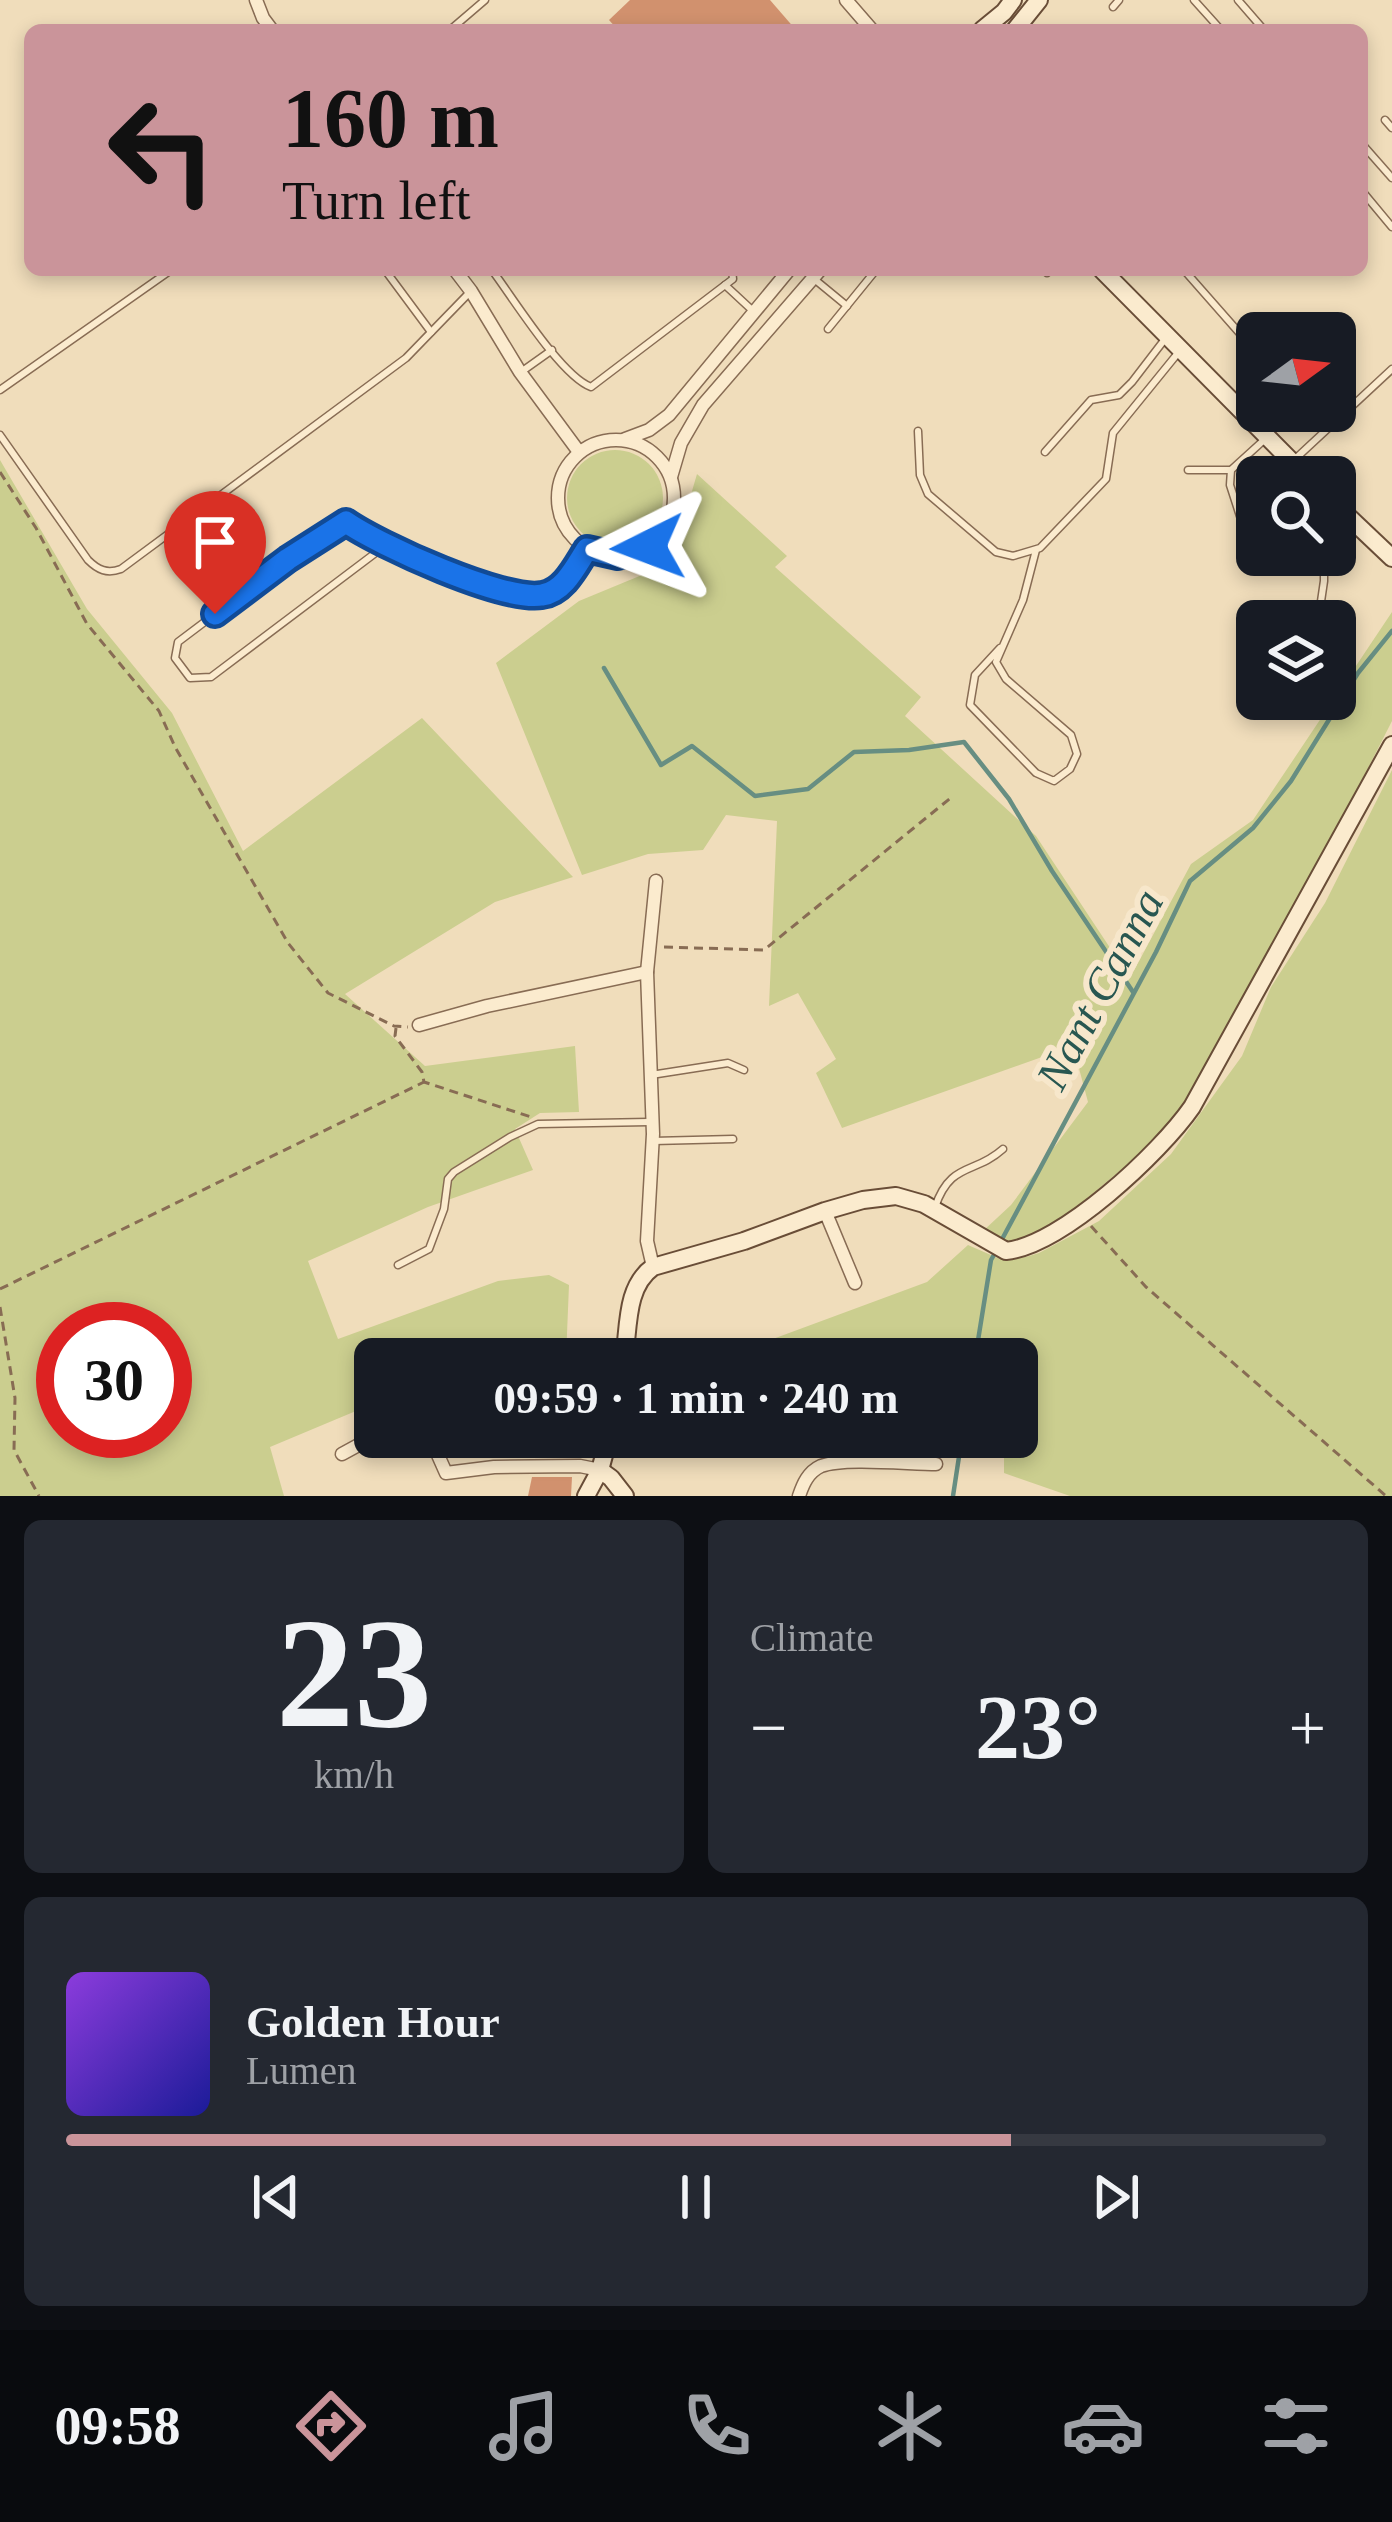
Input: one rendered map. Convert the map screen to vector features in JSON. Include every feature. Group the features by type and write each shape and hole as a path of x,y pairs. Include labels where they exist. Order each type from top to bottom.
{"street":[{"path":"846,0 867,24"},
{"path":"989,24 1013,0"},
{"path":"1021,24 1039,0"},
{"path":"460,276 520,372 579,452"},
{"path":"624,440 661,423 784,276"},
{"path":"670,477 680,442 703,405 815,276"},
{"path":"1108,276 1285,456"},
{"path":"624,440 639,444 663,464 674,493 674,509 648,547 618,556 587,549 574,539 559,511 557,494 568,464 579,452 593,444 624,440"},
{"path":"1356,524 1392,558"},
{"path":"627,1338 635,1285 653,1267 825,1211 879,1197 909,1198 998,1248 1034,1245 1081,1216 1147,1158 1192,1107 1392,745"},
{"path":"653,1267 647,1241 653,1142 647,972 656,881"},
{"path":"419,1024 647,972"},
{"path":"825,1211 855,1283"},
{"path":"342,1454 354,1447"},
{"path":"439,1458 446,1473 494,1467 600,1470 625,1496"},
{"path":"586,1496 603,1458"},
{"path":"799,1496 808,1475 820,1467 838,1463 936,1465"}],"lane":[{"path":"457,24 485,0"},
{"path":"1194,0 1216,24"},
{"path":"1238,0 1259,24"},
{"path":"1384,120 1392,128"},
{"path":"1368,151 1392,178"},
{"path":"1368,198 1392,227"},
{"path":"0,390 162,276"},
{"path":"389,276 431,332"},
{"path":"496,276 568,371 591,387 733,276"},
{"path":"819,276 847,306"},
{"path":"828,328 871,276"},
{"path":"1189,276 1236,329"},
{"path":"725,285 755,312"},
{"path":"0,435 88,560 112,573 406,358 471,291"},
{"path":"1045,452 1091,400 1119,395 1167,336"},
{"path":"520,372 552,350"},
{"path":"1000,648 975,675 970,705 1036,773 1054,781 1070,769 1077,754 1071,735 1006,679 996,662 1000,648 1023,600 1036,550 1106,479 1113,433 1180,350"},
{"path":"1356,402 1392,369"},
{"path":"917,431 920,476 928,494 996,552 1013,556 1036,550"},
{"path":"1297,456 1323,432"},
{"path":"1188,470 1231,470 1267,437"},
{"path":"1231,470 1236,504"},
{"path":"386,545 211,677 190,678 175,658 178,642 288,559 346,522 386,545 517,595 545,596 569,578 587,549"},
{"path":"651,1075 728,1063 744,1070"},
{"path":"398,1265 429,1249 454,1172 510,1137 538,1124 652,1122"},
{"path":"653,1142 733,1139"},
{"path":"934,1210 950,1179 1003,1149"}],"path":[{"path":"0,472 36,528 87,625 159,711 288,944 328,993 396,1026 419,1024"},
{"path":"650,947 764,950 952,796"},
{"path":"396,1026 394,1036 422,1072 424,1082"},
{"path":"0,1289 424,1082 533,1118 538,1124"},
{"path":"1081,1216 1146,1287 1386,1496"},
{"path":"0,1307 14,1398 14,1450 39,1496"}],"green space":[{"path":"615,450 649,464 663,498 649,532 615,546 581,532 567,498 581,464"},
{"path":"0,460 87,609 172,713 243,851 422,718 573,877 495,902 345,994 425,1066 575,1046 579,1112 540,1113 515,1129 533,1170 428,1207 308,1261 338,1339 498,1281 549,1275 569,1285 567,1338 354,1338 354,1412 270,1447 284,1496 0,1496"},
{"path":"697,474 787,556 775,567 921,697 905,716 1036,836 1130,978 1191,864 1253,820 1320,720 1356,720 1356,666 1392,612 1392,721 1190,1096 1165,1129 1047,1232 1008,1243 983,1231 1011,1205 1088,1102 1073,1046 842,1128 816,1073 836,1059 798,993 769,1006 777,821 726,815 703,850 648,854 582,875 496,663 579,601 671,563"},
{"path":"1392,770 1392,1496 1070,1496 1004,1473 1004,1458 1038,1458 1038,1338 775,1338 927,1282 968,1245 1000,1259 1026,1257 1099,1221 1171,1154 1242,1056 1271,987 1325,903"}],"building":[{"path":"630,0 770,0 791,24 613,24 609,20"},
{"path":"532,1477 572,1477 571,1496 528,1496"}],"waterway":[{"name":"Nant Canna","path":"1000,1243 1190,881 1253,828 1291,781 1358,673 1392,631"},
{"path":"604,668 661,765 692,746 755,796 808,789 854,752 964,742 1009,799 1133,992"},
{"name":"Nant Canna","path":"978,1338 995,1253"},
{"name":"Nant Canna","path":"953,1496 959,1458"}],"route":[{"path":"215,614 346,522 404,554 517,595 545,596 569,578 587,549 618,556 648,547"}]}
